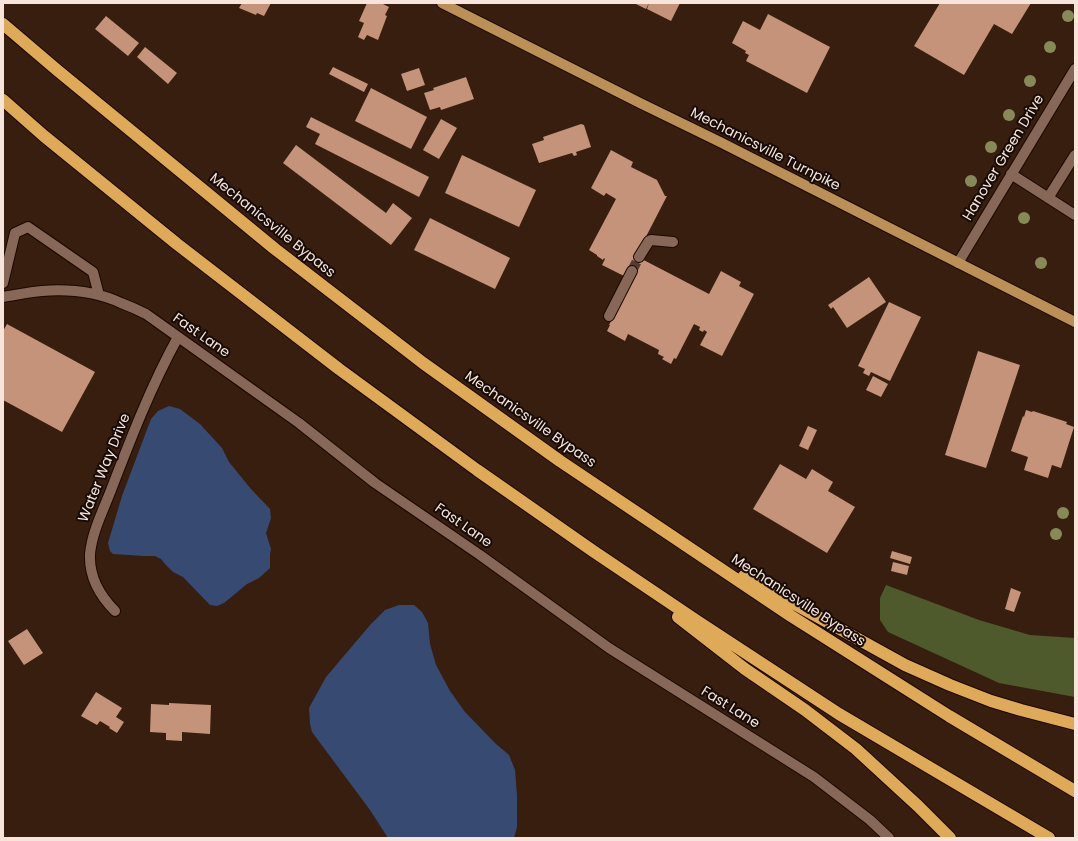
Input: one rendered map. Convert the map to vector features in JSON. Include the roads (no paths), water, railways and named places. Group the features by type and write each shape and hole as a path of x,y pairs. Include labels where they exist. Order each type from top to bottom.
{"highway":[{"name":"Mechanicsville Bypass","path":"3,24 275,250 429,367 560,461 791,616 949,716 1075,791"},
{"path":"3,100 44,136 177,244 339,369 477,470 593,551 839,714 1049,838"},
{"path":"673,537 905,665 991,701 1075,724"},
{"path":"593,551 745,669 805,710 856,749 918,806 950,838"}],"main road":[{"name":"Mechanicsville Turnpike","path":"442,3 1075,322"}],"street":[{"name":"Hanover Green Drive","path":"958,263 1075,69"},
{"path":"1048,198 1075,155"},
{"path":"1011,174 1075,214"},
{"path":"3,283 16,233 28,227 93,272 98,295"},
{"path":"639,257 651,240 673,242"},
{"path":"609,316 632,271"},
{"name":"Fast Lane","path":"3,297 42,291 71,291 98,295 120,302 146,314 298,423 375,483 480,555 609,648 814,777 870,820 889,838"},
{"name":"Water Way Drive","path":"115,611 107,603 98,589 92,572 90,554 93,537 128,446 164,362 178,337"}],"water":[{"path":"169,406 180,409 200,424 222,448 229,462 251,489 270,509 271,518 266,533 271,549 270,568 259,578 247,584 224,603 217,606 210,605 183,577 173,572 161,559 155,556 113,554 110,551 108,543 122,496 151,419 158,411"},
{"path":"399,605 414,605 422,612 428,623 430,644 436,665 450,691 465,712 496,744 509,755 515,770 517,796 517,827 514,838 388,838 370,810 312,732 309,708 326,677 371,624 385,610"}],"tunnel":[{"path":"632,271 639,257"}]}
